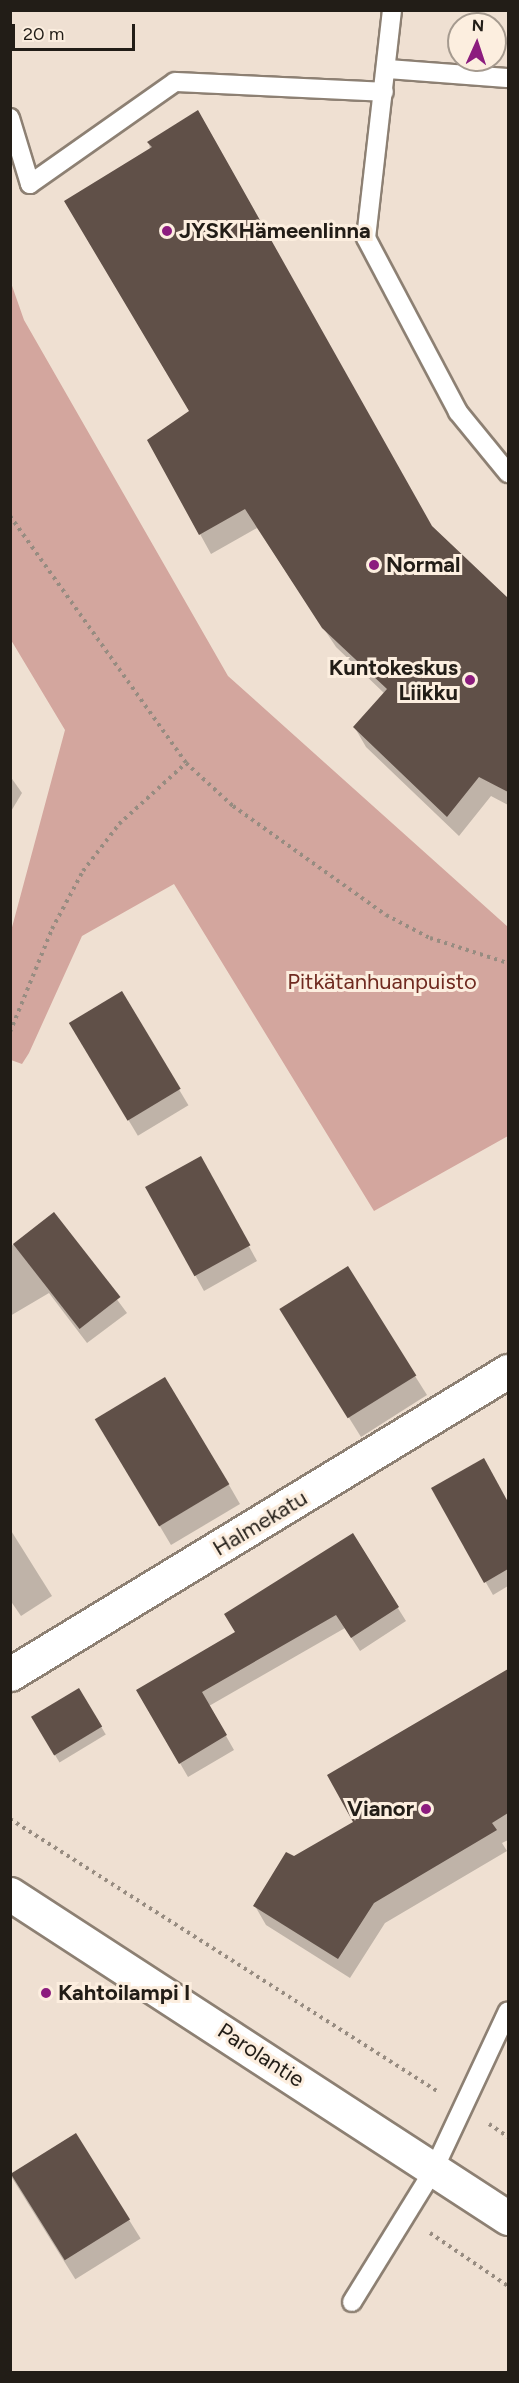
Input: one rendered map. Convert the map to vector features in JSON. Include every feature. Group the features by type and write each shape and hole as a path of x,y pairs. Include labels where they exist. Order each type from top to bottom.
{"main road":[{"name":"Halmekatu","path":"10,1674 508,1371"},
{"name":"Parolantie","path":"10,1894 508,2218"}],"lane":[{"path":"392,10 366,238 458,412 508,473"},
{"path":"387,69 508,78"},
{"path":"10,118 30,184 175,82 384,92"},
{"path":"352,2302 402,2214 434,2169 508,2012"}],"path":[{"path":"10,516 186,763 233,806 386,915 430,938 508,963"},
{"path":"10,1032 52,929 83,871 119,824 186,763"},
{"path":"10,1819 508,2137"},
{"path":"402,2214 508,2286"}],"green space":[{"name":"Pitkätanhuanpuisto","path":"10,280 24,320 228,676 508,927 508,1136 374,1211 174,884 82,936 29,1053 22,1064 11,1060 11,931 65,730 11,640"}],"building":[{"path":"198,110 432,526 508,598 508,792 479,777 447,817 353,727 387,689 322,628 245,509 199,535 147,440 189,411 64,201 152,147 147,142"},
{"path":"122,991 181,1089 128,1121 69,1023"},
{"path":"201,1156 250,1245 194,1276 145,1187"},
{"path":"54,1212 120,1297 80,1329 13,1244"},
{"path":"348,1266 416,1375 348,1418 279,1309"},
{"path":"165,1377 229,1484 159,1526 95,1419"},
{"path":"484,1458 508,1502 508,1569 484,1583 431,1488"},
{"path":"353,1533 399,1607 351,1638 336,1615 202,1692 227,1735 179,1764 136,1690 235,1632 224,1614"},
{"path":"508,1669 508,1813 492,1823 497,1830 374,1903 338,1959 253,1906 286,1852 294,1856 353,1822 327,1775"},
{"path":"79,1688 102,1727 54,1755 31,1717"},
{"path":"76,2133 130,2220 65,2260 11,2174"}],"place":[{"name":"JYSK Hämeenlinna","path":"167,231"},
{"name":"Normal","path":"374,565"},
{"name":"Kuntokeskus Liikku","path":"470,680"},
{"name":"Vianor","path":"426,1809"},
{"name":"Kahtoilampi I","path":"46,1993"}]}
